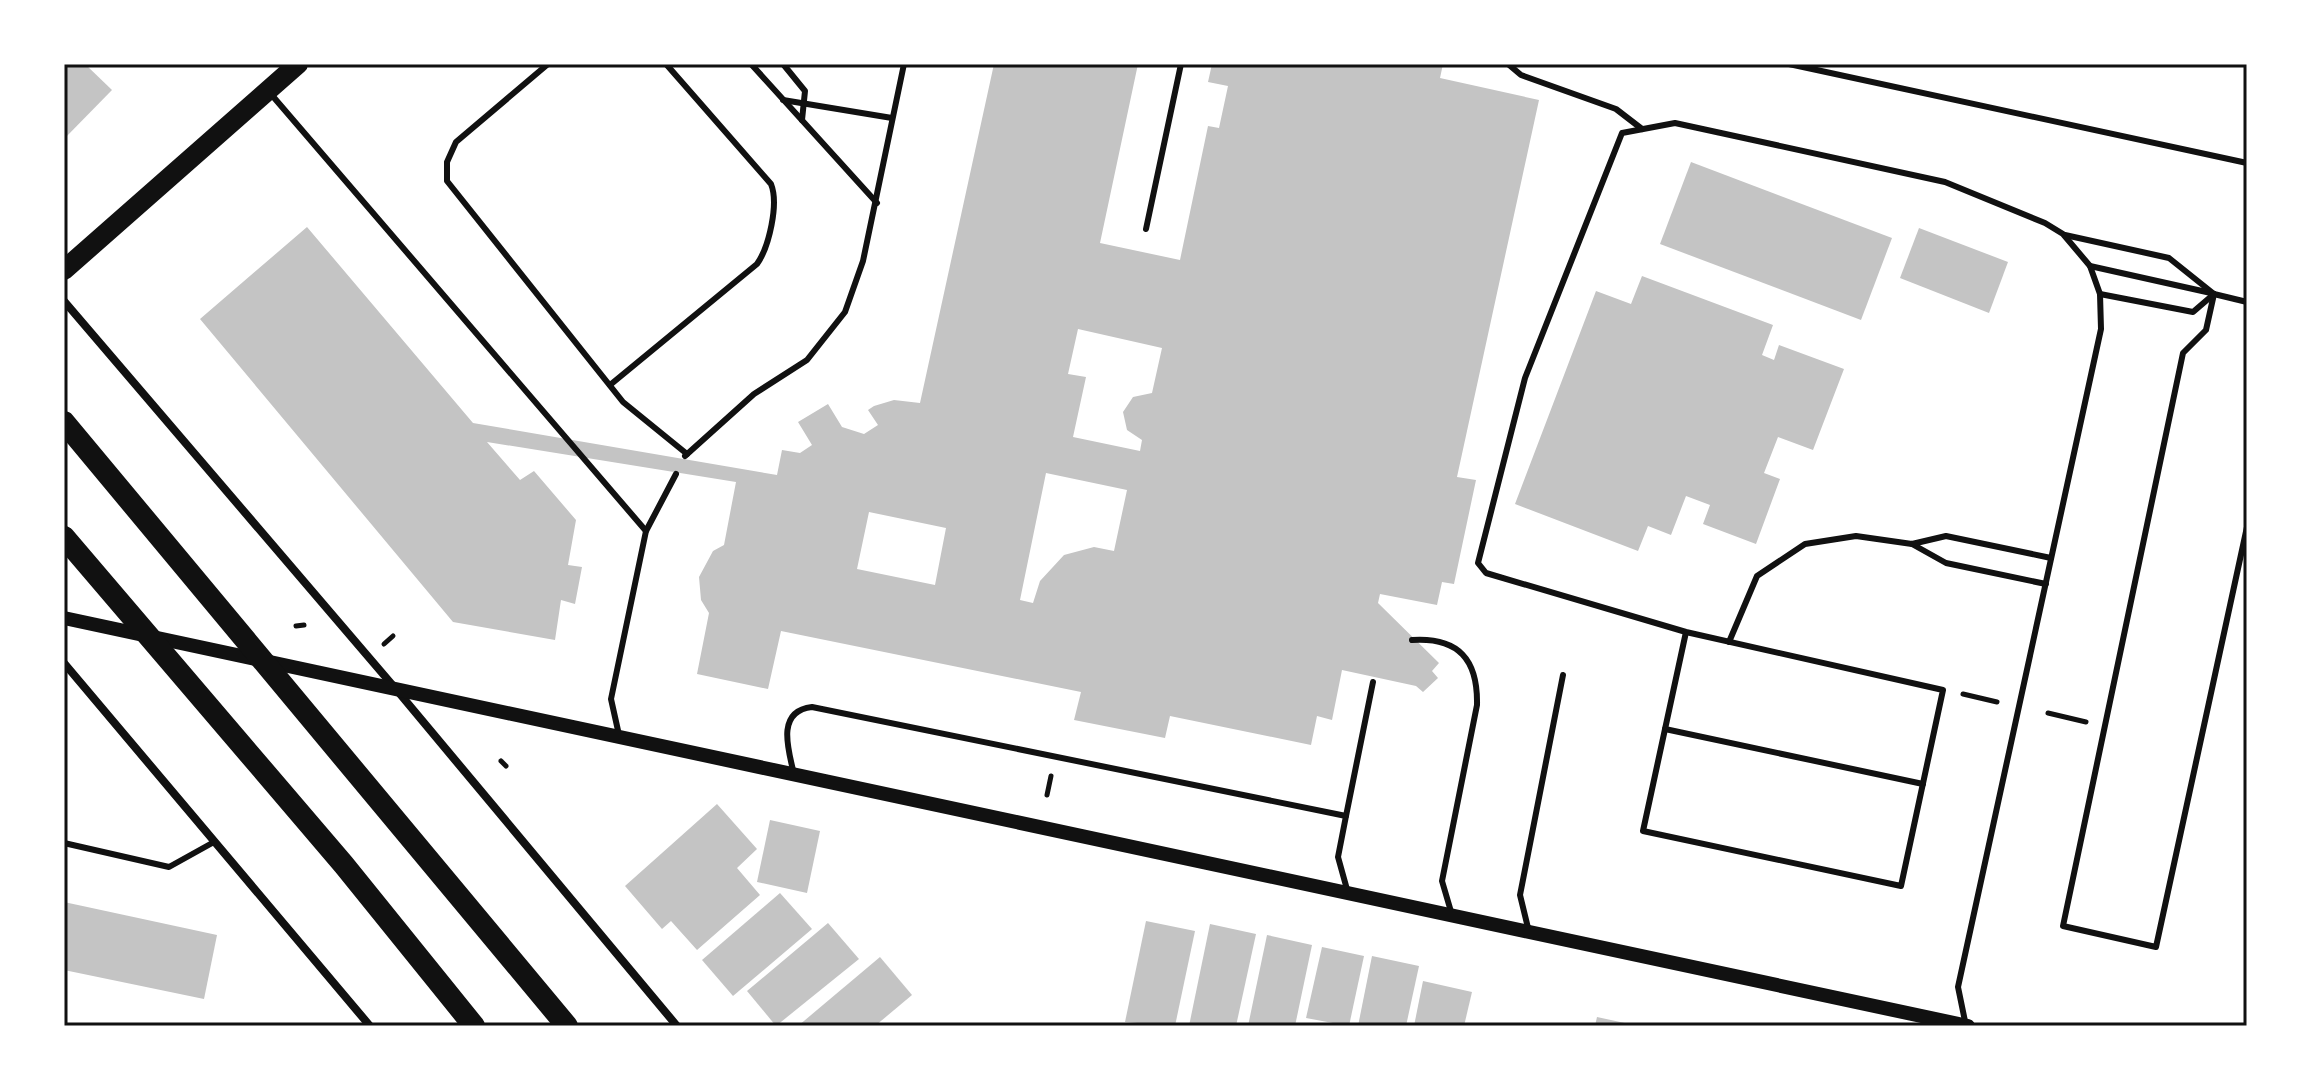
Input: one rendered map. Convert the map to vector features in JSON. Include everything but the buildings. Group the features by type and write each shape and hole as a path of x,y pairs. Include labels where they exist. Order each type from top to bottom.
{"highway":[{"path":"64,422 567,1026"},
{"path":"64,537 344,865 474,1026"}],"main road":[{"path":"64,270 298,64"}],"street":[{"path":"64,301 395,688 677,1026"},
{"path":"65,618 1967,1026"},
{"path":"64,663 370,1026"}],"lane":[{"path":"548,64 456,142 447,162 447,181 623,402 685,455 754,394 807,360 845,312 863,261 877,203 904,64"},
{"path":"610,385 757,264 763,251 775,197 771,184 666,64"},
{"path":"751,64 877,203"},
{"path":"783,64 805,91 802,120"},
{"path":"1146,229 1181,64"},
{"path":"1508,64 1521,75 1616,109 1642,129"},
{"path":"1789,64 2247,163"},
{"path":"268,90 646,531"},
{"path":"783,100 892,118"},
{"path":"1686,632 1643,831 1901,886 1943,690 1686,632 1486,573 1478,563 1531,364 1622,133 1675,123 1945,182 2045,223 2063,234 2090,266 2100,294 2101,329 1958,987 1967,1026"},
{"path":"2063,234 2169,258 2214,294"},
{"path":"2090,266 2247,302"},
{"path":"2100,294 2193,312 2214,294"},
{"path":"2214,294 2206,330 2183,353 2063,926 2156,947 2247,527"},
{"path":"619,736 611,699 646,531 676,474"},
{"path":"1729,642 1757,576 1805,544 1856,536 1912,544 1946,563 2046,584"},
{"path":"1912,544 1946,536 2051,558"},
{"path":"1412,640 1431,639 1455,647 1469,661 1478,681 1477,705 1442,881 1452,915"},
{"path":"1529,932 1520,895 1563,675"},
{"path":"1348,893 1338,857 1373,682"},
{"path":"794,774 785,737 792,715 800,708 812,707 1346,816"},
{"path":"1665,729 1923,784"},
{"path":"64,843 169,867 214,842"}],"path":[{"path":"296,626 304,625"},
{"path":"1953,692 1997,702"},
{"path":"2048,713 2079,721"},
{"path":"1047,795 1051,772"}]}
